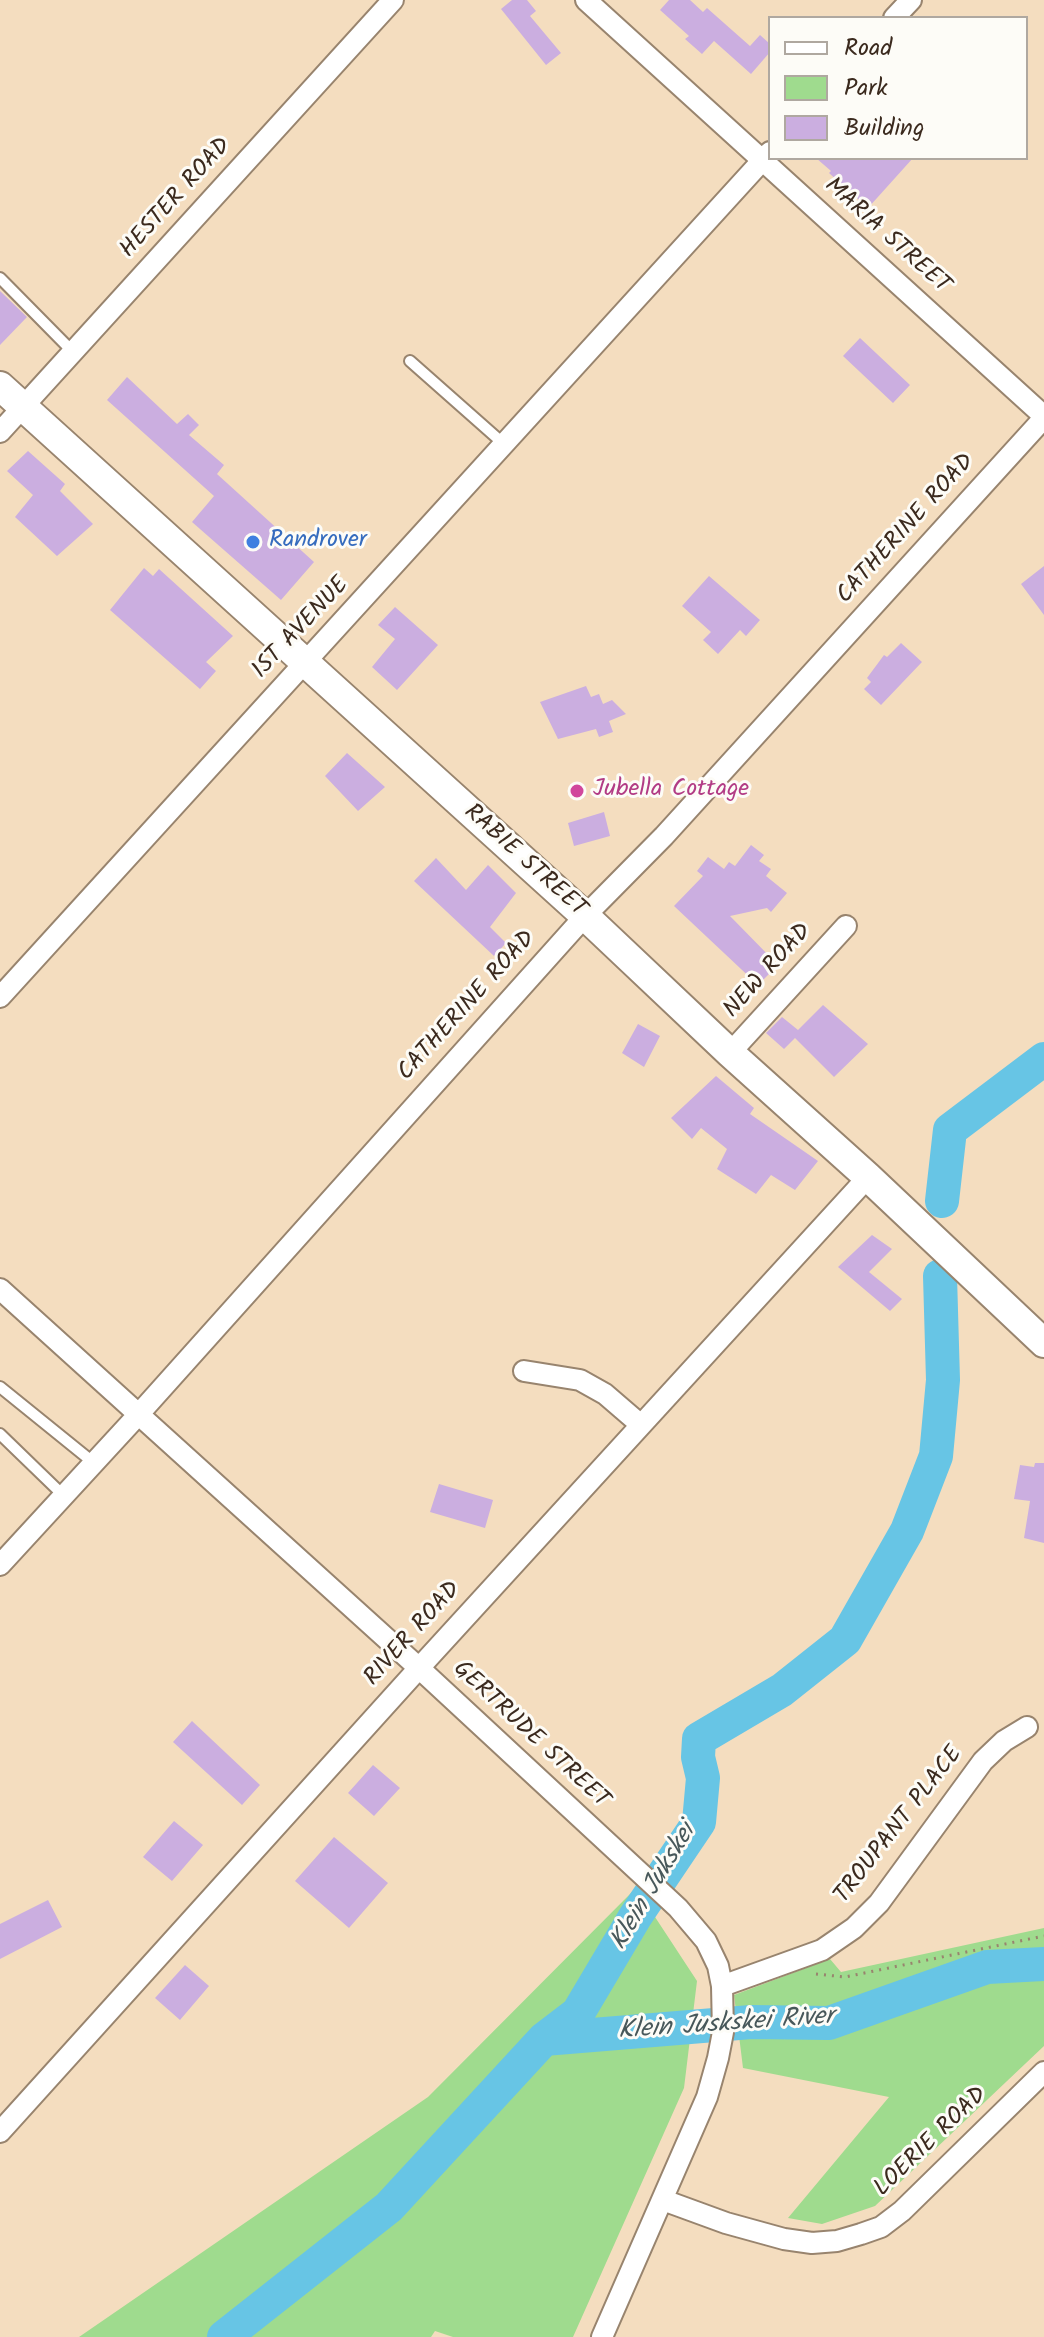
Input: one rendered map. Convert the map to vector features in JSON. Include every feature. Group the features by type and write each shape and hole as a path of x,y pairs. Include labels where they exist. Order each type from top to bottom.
{"street":[{"name":"HESTER ROAD","path":"0,432 393,0"},
{"name":"MARIA STREET","path":"586,0 766,156"},
{"path":"896,16 911,0"},
{"name":"1ST AVENUE","path":"0,997 766,156"},
{"name":"MARIA STREET","path":"770,160 1044,417"},
{"name":"RABIE STREET","path":"0,386 585,916 1044,1343"},
{"name":"CATHERINE ROAD","path":"0,1565 585,916 664,836 1044,417"},
{"name":"NEW ROAD","path":"730,1053 846,926"},
{"name":"RIVER ROAD","path":"0,2132 868,1177"},
{"name":"GERTRUDE STREET","path":"0,1289 419,1668 678,1908 711,1949 718,1966 723,2032 707,2097 602,2337"},
{"path":"524,1371 580,1380 605,1394 641,1425"},
{"name":"TROUPANT PLACE","path":"722,1995 822,1950 854,1928 879,1903 983,1761 1004,1741 1027,1727"},
{"name":"LOERIE ROAD","path":"663,2200 726,2223 784,2239 812,2243 837,2241 861,2234 881,2227 902,2211 1044,2072"}],"lane":[{"path":"0,278 73,352"},
{"path":"410,361 505,445"},
{"path":"0,1387 94,1463"},
{"path":"0,1434 64,1496"}],"path":[{"path":"809,1973 845,1977 1044,1936"}],"green space":[{"path":"636,1888 697,1981 684,2088 573,2337 453,2337 435,2331 431,2337 79,2337 428,2097"},
{"path":"1044,1928 1044,2046 875,2206 822,2224 788,2218 889,2097 743,2068 734,1995 830,1959 841,1972"}],"building":[{"path":"512,0 527,0 536,11 530,16 561,53 546,65 501,9"},
{"path":"669,0 690,0 703,12 707,8 750,46 760,35 768,42 768,54 751,74 714,41 702,54 685,39 689,36 660,10"},
{"path":"818,160 911,160 868,208 829,173 831,171"},
{"path":"0,291 27,317 0,345"},
{"path":"860,338 910,385 893,403 843,356"},
{"path":"127,377 177,424 188,414 199,425 189,435 224,465 217,474 314,562 281,600 192,522 214,496 107,400"},
{"path":"28,451 65,484 60,491 93,524 57,556 15,517 33,495 7,471"},
{"path":"1044,566 1044,615 1021,584"},
{"path":"144,568 153,576 159,569 233,636 206,662 216,671 200,689 110,610"},
{"path":"709,576 760,620 746,636 740,630 718,654 703,640 711,632 682,606"},
{"path":"395,607 438,645 397,690 372,667 395,639 378,625"},
{"path":"901,643 922,662 881,705 864,689 871,682 867,678 884,655 887,657"},
{"path":"586,686 591,697 599,694 603,704 612,700 626,714 609,721 613,732 599,737 596,729 558,739 540,702"},
{"path":"347,753 385,787 358,811 325,776"},
{"path":"604,812 610,836 574,846 568,823"},
{"path":"751,845 764,855 759,861 771,869 766,876 787,893 771,912 767,908 730,916 778,965 758,985 674,906 703,876 697,871 708,857 724,869 729,862 735,866"},
{"path":"436,858 466,890 488,865 516,893 490,927 506,943 494,956 414,881"},
{"path":"823,1005 868,1044 834,1077 795,1038 784,1049 766,1033 782,1017 798,1030"},
{"path":"638,1024 660,1036 644,1067 622,1053"},
{"path":"716,1076 754,1108 750,1114 818,1161 795,1190 771,1175 756,1194 717,1169 727,1149 701,1128 692,1139 671,1118"},
{"path":"872,1235 892,1249 869,1272 902,1299 890,1311 838,1267"},
{"path":"1035,1463 1044,1463 1044,1543 1024,1538 1030,1501 1014,1499 1020,1465 1034,1467"},
{"path":"439,1484 493,1500 485,1528 430,1512"},
{"path":"192,1721 260,1785 242,1805 173,1742"},
{"path":"373,1765 400,1788 374,1816 348,1793"},
{"path":"174,1821 203,1845 172,1881 143,1857"},
{"path":"334,1837 388,1883 349,1928 295,1881"},
{"path":"48,1900 62,1927 0,1959 0,1924"},
{"path":"185,1965 209,1986 180,2020 155,1998"}],"waterway":[{"name":"Klein Jukskei","path":"942,1201 950,1130 1044,1059"},
{"name":"Klein Jukskei","path":"224,2337 389,2207 544,2039 578,2013 635,1917 699,1822 703,1778 698,1757 699,1739 782,1690 845,1640 907,1531 936,1456 943,1380 940,1276"},
{"name":"Klein Juskskei River","path":"544,2039 751,2022 829,2023 987,1967 1044,1964"}],"place":[{"name":"Randrover","path":"253,542"},
{"name":"Jubella Cottage","path":"577,791"}]}
